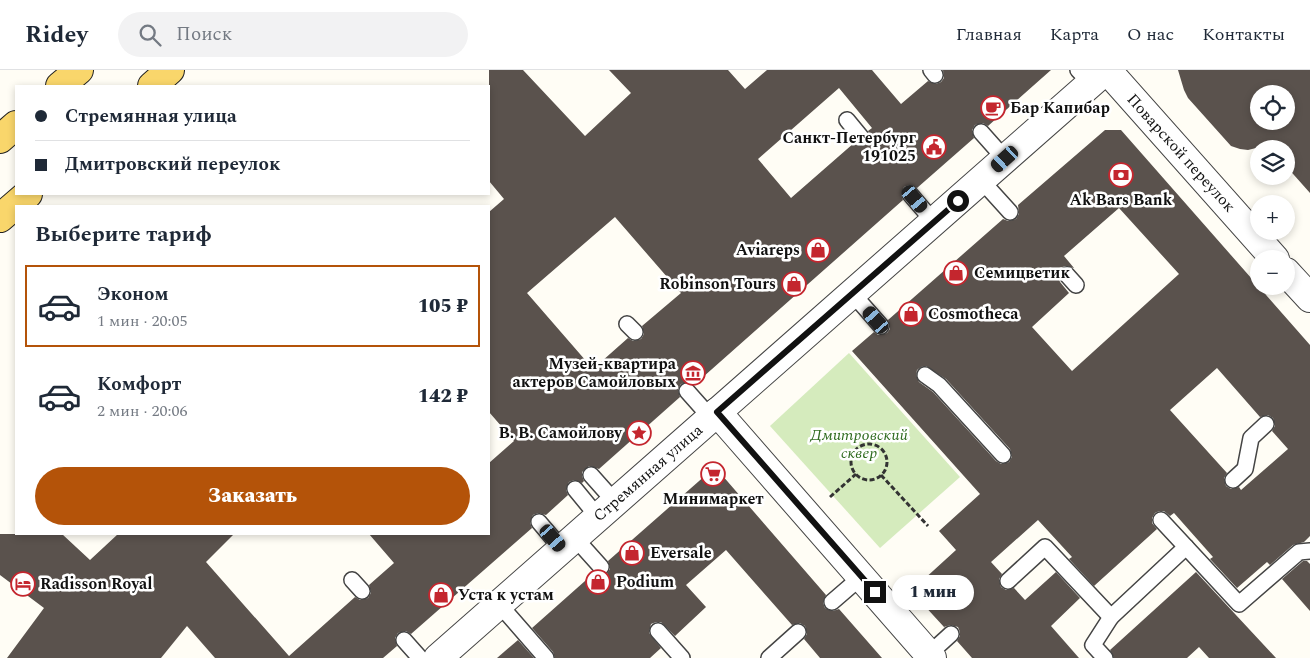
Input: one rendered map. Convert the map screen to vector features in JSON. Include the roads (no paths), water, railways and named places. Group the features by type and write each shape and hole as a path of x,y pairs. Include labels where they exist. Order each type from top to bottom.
{"main road":[{"path":"61,85 79,70"},
{"path":"153,85 170,70"},
{"path":"0,139 15,126"}],"street":[{"name":"Стремянная улица","path":"438,658 1005,159 1096,73"},
{"name":"Поварской переулок","path":"1096,73 1265,250"},
{"path":"1295,282 1310,298"},
{"path":"714,415 930,656"}],"lane":[{"path":"847,120 862,137"},
{"path":"981,132 1005,159"},
{"path":"981,180 1010,212"},
{"path":"910,194 934,222"},
{"path":"852,293 881,326"},
{"path":"925,375 939,385 1003,455"},
{"path":"687,390 714,415"},
{"path":"1233,480 1245,469 1251,438 1266,424"},
{"path":"591,475 607,510"},
{"path":"575,489 607,510"},
{"path":"1160,520 1179,529 1186,547 1239,604 1299,552 1310,551"},
{"path":"539,522 601,567"},
{"path":"1008,581 1045,547 1111,617"},
{"path":"1105,658 1093,645 1111,617 1186,547"},
{"path":"832,602 861,577"},
{"path":"499,604 546,658"},
{"path":"658,631 682,658"},
{"path":"769,658 798,632"},
{"path":"930,656 951,634"},
{"path":"404,640 420,658"}],"place":[{"name":"Бар Капибар","path":"993,108"},
{"name":"Санкт-Петербург 191025","path":"934,147"},
{"name":"Ak Bars Bank","path":"1121,175"},
{"name":"Aviareps","path":"818,250"},
{"name":"Семицветик","path":"956,273"},
{"name":"Robinson Tours","path":"794,284"},
{"name":"Cosmotheca","path":"911,314"},
{"name":"Музей-квартира актеров Самойловых","path":"693,373"},
{"name":"В. В. Самойлову","path":"639,433"},
{"name":"Минимаркет","path":"713,474"},
{"name":"Eversale","path":"632,553"},
{"name":"Podium","path":"598,582"},
{"name":"Radisson Royal","path":"23,584"},
{"name":"Уста к устам","path":"441,595"}],"park label":[{"name":"Дмитровский сквер","path":"859,444"}]}
